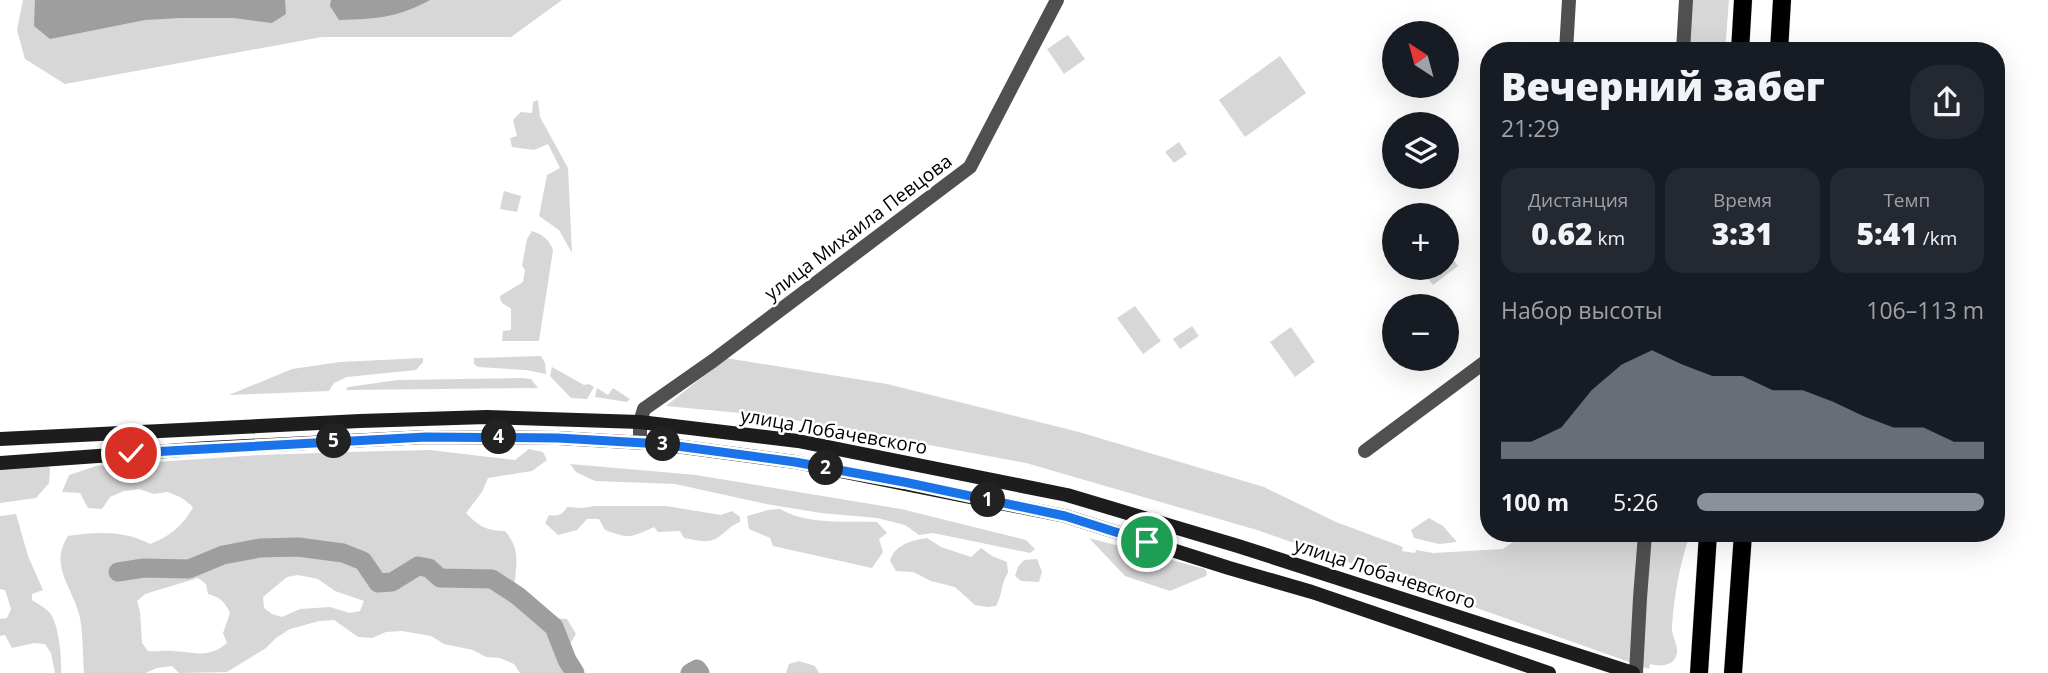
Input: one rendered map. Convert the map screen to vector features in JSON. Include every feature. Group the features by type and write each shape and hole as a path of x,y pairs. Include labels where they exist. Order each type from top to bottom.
{"main road":[{"path":"1741,42 1743,0"},
{"path":"1780,42 1782,0"},
{"name":"улица Лобачевского","path":"0,439 487,417 640,422 797,441 1067,495 1635,673"},
{"name":"улица Лобачевского","path":"0,463 426,437 640,442 795,462 1065,516 1312,592 1549,673"},
{"path":"1699,673 1707,542"},
{"path":"1733,673 1743,542"}],"street":[{"name":"улица Михаила Певцова","path":"640,422 644,409 714,360 970,167 1057,0"},
{"path":"1567,42 1569,0"},
{"path":"1684,42 1686,0"},
{"path":"1365,451 1480,366"},
{"path":"640,422 640,442"},
{"path":"1635,673 1644,542"}],"shaded area":[{"path":"23,0 562,0 511,37 322,37 65,84 25,59 17,30"},
{"path":"35,0 285,0 286,14 272,23 234,18 145,20 50,39 34,26"},
{"path":"331,0 430,0 407,11 386,16 339,20 330,6"},
{"path":"1692,0 1729,0 1726,42 1689,42"},
{"path":"1068,35 1085,59 1064,74 1047,49"},
{"path":"1280,56 1306,93 1245,137 1219,100"},
{"path":"538,100 540,117 568,168 572,253 559,230 539,216 547,175 560,168 548,144 534,150 512,147 510,138 517,136 513,120 521,112 532,113 533,102"},
{"path":"1179,142 1187,154 1174,163 1165,152"},
{"path":"504,191 521,196 517,212 500,209"},
{"path":"532,231 545,238 553,250 539,341 502,341 503,331 511,330 511,309 502,303 500,296 523,282 525,270 522,266 527,239"},
{"path":"1135,306 1161,341 1143,354 1117,318"},
{"path":"1192,326 1199,336 1180,349 1173,339"},
{"path":"1291,327 1315,362 1295,377 1270,342"},
{"path":"541,356 546,374 478,367 474,364 474,358"},
{"path":"423,358 416,370 347,377 334,383 329,391 229,395 292,369 340,362"},
{"path":"726,358 887,384 1079,432 1264,487 1336,522 1403,547 1402,551 1433,553 1503,549 1513,542 1688,542 1674,603 1672,629 1677,653 1673,661 1666,665 1650,664 1649,669 1257,530 1026,463 773,416 666,406"},
{"path":"552,367 584,385 594,387 587,399 571,398 550,376"},
{"path":"531,379 538,388 346,390 348,387 398,380"},
{"path":"597,388 608,395 613,388 630,399 627,402 595,397"},
{"path":"529,449 543,452 547,460 532,471 488,478 482,492 466,513 483,527 505,531 511,540 516,557 515,601 537,621 567,619 576,634 558,663 567,673 520,673 514,664 500,658 486,657 473,650 444,644 431,636 402,631 386,632 372,638 358,637 334,620 290,629 266,648 227,672 179,673 172,666 145,673 84,673 80,618 61,568 63,547 68,536 110,533 130,536 150,544 175,530 193,507 168,492 154,494 139,489 110,497 102,509 88,508 80,493 62,492 69,475 96,466 347,452 430,450 515,460","holes":["298,575 318,579 335,591 364,601 360,611 350,613 330,607 300,609 282,617 264,608 263,597 287,577","198,578 206,584 208,594 222,600 230,613 223,633 227,643 207,653 148,651 142,643 137,601 145,594"]},
{"path":"44,464 50,468 49,483 36,498 0,503 0,469"},
{"path":"570,464 696,475 901,509 1026,540 1035,549 1030,553 933,533 919,535 905,525 877,518 766,504 675,484 595,481 576,472"},
{"path":"666,506 721,515 732,511 740,517 740,522 716,539 707,541 684,538 680,531 658,532 654,527 630,536 620,535 605,530 599,519 587,519 577,530 558,535 545,523 549,515 560,514 567,507"},
{"path":"780,509 815,520 877,522 887,533 879,539 883,552 872,568 773,546 770,538 749,529 747,516"},
{"path":"16,514 28,556 43,590 32,594 32,600 50,613 56,625 61,673 55,673 51,653 45,644 34,643 12,648 5,635 0,636 0,619 7,618 11,609 5,590 0,589 0,516"},
{"path":"1429,518 1443,526 1457,542 1439,544 1414,538 1411,530"},
{"path":"927,538 941,547 971,557 981,548 1007,562 1008,573 996,606 975,605 955,587 931,581 913,572 896,571 890,561 895,551 910,542"},
{"path":"1089,538 1205,569 1207,573 1206,576 1170,591 1125,576"},
{"path":"1037,559 1042,572 1039,582 1021,581 1015,576 1024,560"},
{"path":"799,661 815,666 819,673 786,673 789,664"}],"waterway":[{"path":"118,572 144,568 189,569 223,555 260,548 298,547 343,553 363,561 378,583 392,582 418,566 429,568 440,578 492,579 518,596 554,627 575,673"},
{"path":"690,673 697,669 700,673"}],"route":[{"path":"131,453 426,437 558,438 662,444 795,462 904,482 1065,516 1147,542"}]}
